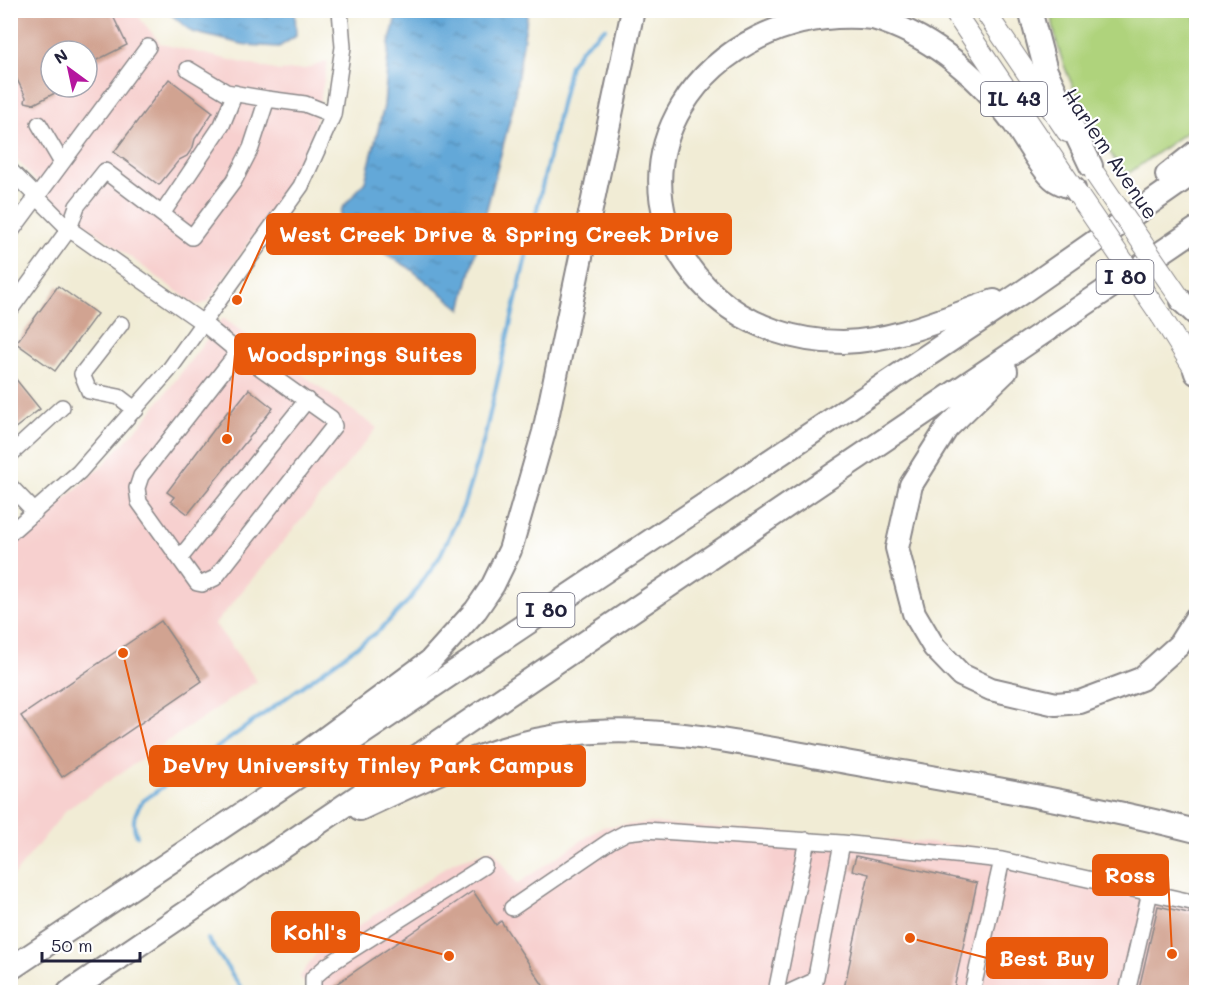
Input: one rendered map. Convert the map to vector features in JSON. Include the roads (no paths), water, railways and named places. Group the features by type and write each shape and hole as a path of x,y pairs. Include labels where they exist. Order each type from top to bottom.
{"highway":[{"path":"69,929 430,661 476,610 493,585 521,517 544,432 633,10"},
{"path":"1030,10 1046,71 1093,170"},
{"path":"1024,291 900,333 862,340 820,341 786,334 752,321 722,302 703,285 678,251 669,229 660,191 660,163 663,141 675,107 685,88 708,59 733,38 755,25 806,12 860,15 895,26 922,40 964,70 985,88 1054,180 1074,189"},
{"path":"1151,201 1165,176 1197,152"},
{"name":"I 80","path":"10,969 1024,291 1197,171"},
{"name":"I 80","path":"69,993 1197,229"},
{"path":"1053,326 947,428 911,485 897,548 914,613 934,646 961,675 991,689 1056,704 1080,702 1141,679 1179,645 1197,618"},
{"path":"294,841 472,757 535,740 606,731 638,731 779,750 1022,795 1197,831"}],"main road":[{"name":"IL 43","path":"953,10 1161,316 1196,372"},
{"name":"Harlem Avenue","path":"984,10 1189,308 1197,324"}],"street":[{"path":"10,533 79,472 136,410 169,370 301,186 333,116 343,47 340,10"},
{"path":"10,233 148,47"},
{"path":"188,69 208,83 235,93 305,104 333,116"},
{"path":"162,214 222,125 235,93"},
{"path":"10,310 69,229 77,206 105,171 192,237 234,182 251,148 267,99"},
{"path":"39,124 62,163"},
{"path":"10,170 69,229 203,323 238,352 331,418 334,426 215,578 202,584 197,583 139,502 137,488 141,476 238,352"},
{"path":"121,324 82,374 89,391 119,398 136,410"},
{"path":"180,558 307,400"},
{"path":"10,455 62,407"},
{"path":"10,486 35,512"},
{"path":"512,908 627,832 645,830 807,840 1002,860 1197,903"},
{"path":"776,993 807,840"},
{"path":"790,993 814,987 842,843"},
{"path":"972,993 1002,860"},
{"path":"313,993 313,978 328,965 484,866"},
{"path":"1127,993 1150,892"}],"water":[{"path":"167,11 295,11 296,36 279,47 246,45 192,32"},
{"path":"401,11 528,11 513,107 461,309 408,267 338,226 342,208 365,182 384,106 389,44 397,14"}],"waterway":[{"path":"137,836 134,818 143,801 380,630 410,599 439,558 463,507 484,439 570,65 582,48 605,28"},
{"path":"208,939 244,992"}],"place":[{"name":"West Creek Drive & Spring Creek Drive","path":"237,300"},
{"name":"Woodsprings Suites","path":"227,439"},
{"name":"DeVry University Tinley Park Campus","path":"123,653"},
{"name":"Best Buy","path":"910,938"},
{"name":"Ross","path":"1172,954"},
{"name":"Kohl's","path":"449,956"}]}
